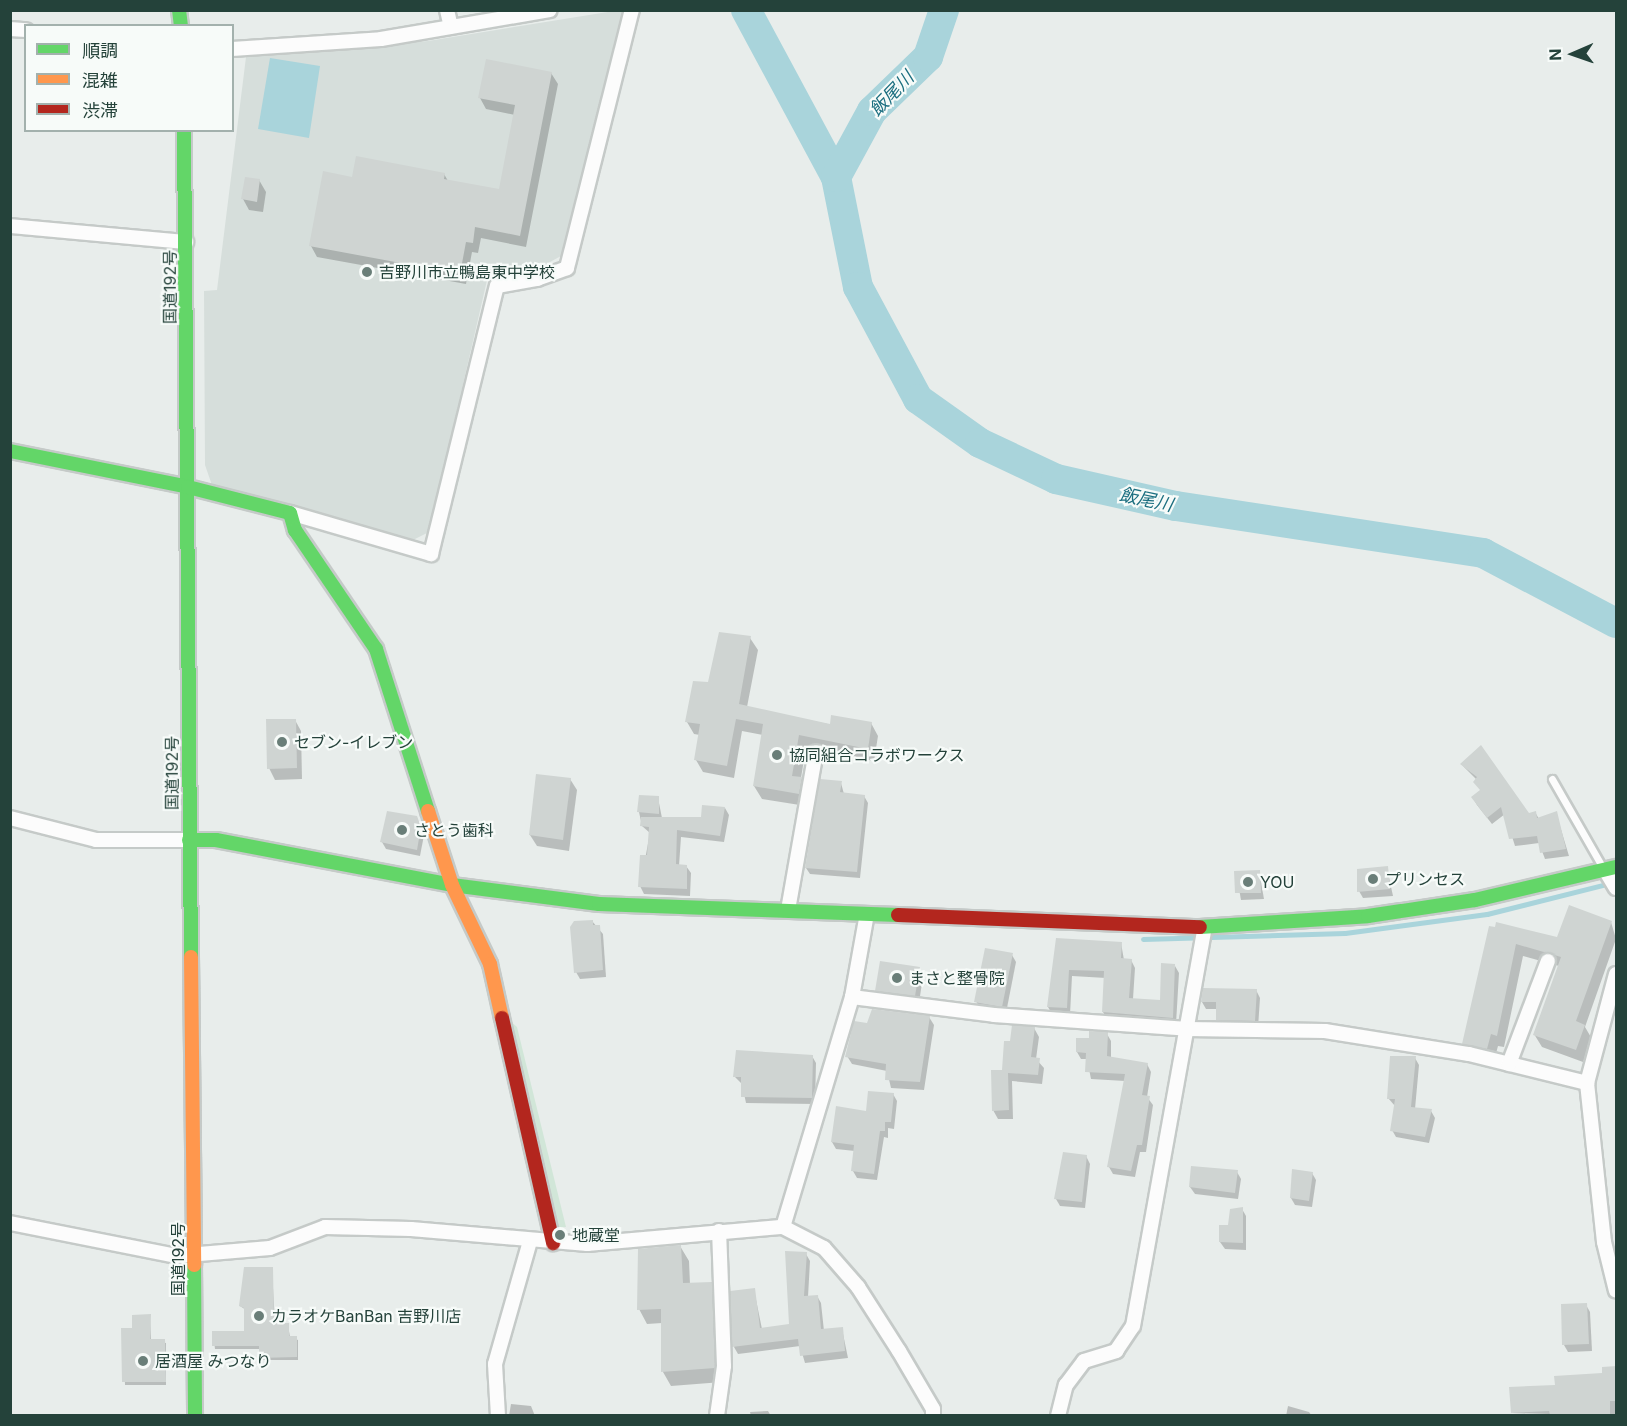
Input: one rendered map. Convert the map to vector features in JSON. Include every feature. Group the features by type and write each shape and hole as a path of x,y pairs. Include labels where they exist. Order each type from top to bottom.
{"main road":[{"name":"国道192号","path":"184,132 195,1416"},
{"path":"10,451 188,487 290,513 295,530 376,649 452,885 497,985 510,1062 553,1243"},
{"path":"189,840 216,840 452,885 598,904 788,909 1204,934 1368,916 1612,876"}],"street":[{"path":"447,10 451,27"},
{"path":"234,49 381,39 550,10"},
{"path":"290,513 431,554 497,286 537,279 567,268 632,10"},
{"path":"10,226 186,242"},
{"path":"788,909 816,752"},
{"path":"10,818 96,840 189,840"},
{"path":"783,1227 852,996 867,914"},
{"path":"1058,1416 1066,1385 1084,1361 1116,1351 1133,1326 1204,934"},
{"path":"1509,1064 1548,961"},
{"path":"1617,974 1587,1083 1604,1242 1617,1291"},
{"path":"852,996 994,1015 1187,1029 1324,1031 1509,1064 1587,1083"},
{"path":"10,1223 176,1256 270,1248 325,1227 411,1229 553,1243 586,1244 783,1227 824,1248 858,1287 933,1409 933,1416"},
{"path":"717,1416 724,1366 719,1231"},
{"path":"498,1416 495,1364 530,1241"}],"lane":[{"path":"1552,779 1612,876"}],"shaded area":[{"name":"吉野川市立鴨島東中学校","path":"624,11 561,256 539,268 488,276 429,532 413,540 214,491 205,465 204,291 217,290 246,57 428,41"}],"green space":[{"path":"509,1020 517,1027 566,1227 555,1228"}],"water":[{"path":"270,58 320,66 309,138 258,129"}],"building":[{"path":"486,59 552,72 520,236 475,227 473,243 466,242 460,274 309,246 323,171 352,177 356,156 445,173 444,179 499,189 515,105 478,98"},
{"path":"245,177 260,179 257,202 241,199"},
{"path":"719,632 751,636 739,704 830,724 831,715 872,722 868,749 799,735 792,776 802,777 799,794 753,786 763,724 736,719 727,766 694,760 700,724 685,722 693,681 708,682"},
{"path":"266,719 296,719 297,768 267,769"},
{"path":"1481,745 1529,813 1536,811 1537,818 1557,811 1566,849 1540,853 1537,836 1509,839 1501,807 1487,818 1471,797 1480,790 1473,782 1477,777 1460,764"},
{"path":"536,774 571,778 563,840 529,835"},
{"path":"820,779 842,781 840,792 865,795 857,872 805,868"},
{"path":"639,795 659,796 659,814 637,812"},
{"path":"702,805 725,807 720,836 677,830 676,864 687,865 687,889 638,887 640,855 647,855 649,827 640,826 641,817 701,817"},
{"name":"さとう歯科","path":"387,811 417,816 421,827 417,850 380,842"},
{"name":"プリンセス","path":"1388,866 1390,889 1357,892 1357,869"},
{"name":"YOU","path":"1260,870 1261,893 1235,893 1234,871"},
{"path":"1569,905 1612,921 1576,1021 1585,1025 1576,1050 1533,1035 1561,957 1516,944 1497,1036 1491,1034 1487,1049 1462,1044 1489,926 1495,927 1496,922 1557,937"},
{"path":"593,920 593,925 600,925 603,970 574,973 570,927 574,921"},
{"path":"1056,938 1122,942 1121,958 1132,959 1129,998 1160,1000 1161,963 1175,964 1173,1018 1102,1012 1104,971 1069,970 1067,1008 1047,1007"},
{"path":"985,948 1013,953 1002,1007 974,1002"},
{"name":"まさと整骨院","path":"880,961 920,967 915,996 875,991"},
{"path":"1203,988 1257,989 1255,1021 1216,1020 1216,1002 1201,1002"},
{"path":"872,1009 930,1016 920,1082 885,1080 886,1064 845,1057 854,1021 867,1023"},
{"path":"1012,1025 1035,1027 1031,1057 1040,1058 1038,1075 1008,1073 1009,1110 992,1111 991,1070 1002,1070 1004,1041 1010,1041"},
{"path":"1089,1031 1108,1032 1107,1056 1148,1063 1142,1095 1150,1096 1142,1145 1137,1145 1131,1171 1107,1167 1125,1074 1085,1072 1086,1053 1076,1052 1076,1038 1089,1038"},
{"path":"736,1050 813,1055 812,1098 741,1097 741,1077 733,1077"},
{"path":"1390,1056 1416,1056 1411,1107 1432,1109 1425,1137 1390,1131 1395,1099 1387,1099"},
{"path":"868,1091 894,1093 891,1122 885,1122 885,1131 880,1131 874,1174 851,1171 854,1145 831,1142 836,1106 866,1111"},
{"path":"1063,1152 1087,1155 1082,1202 1054,1199"},
{"path":"1191,1166 1238,1170 1235,1193 1189,1187"},
{"path":"1292,1169 1313,1172 1309,1201 1290,1198"},
{"path":"1243,1207 1243,1243 1219,1242 1219,1225 1228,1225 1230,1209"},
{"path":"681,1245 683,1283 712,1282 715,1368 661,1372 661,1309 637,1310 638,1249"},
{"path":"785,1251 807,1252 804,1296 818,1295 821,1329 843,1327 845,1351 800,1356 798,1339 732,1347 730,1291 755,1288 760,1328 789,1324"},
{"name":"カラオケBanBan 吉野川店","path":"244,1267 273,1267 274,1323 289,1323 289,1336 297,1336 297,1357 259,1358 259,1346 212,1346 212,1331 244,1331 244,1308 239,1306"},
{"path":"1587,1303 1589,1344 1562,1345 1561,1304"},
{"name":"居酒屋 みつなり","path":"151,1314 150,1339 165,1339 166,1382 122,1382 121,1328 132,1328 132,1315"},
{"path":"1617,1366 1617,1401 1610,1401 1610,1416 1550,1415 1549,1411 1511,1413 1509,1387 1555,1385 1554,1376 1602,1373 1602,1367"}],"waterway":[{"name":"飯尾川","path":"746,10 836,177 858,287 918,399 980,443 1056,479 1176,506 1483,553 1616,623"},
{"name":"飯尾川","path":"836,177 872,111 928,57 944,10"},
{"path":"1143,939 1345,933 1487,914 1610,883"}],"traffic: fast":[{"path":"179,10 181,24"},
{"path":"184,132 191,957"},
{"path":"10,451 188,487 290,513 295,530 376,649 428,811"},
{"path":"189,840 216,840 452,885 599,904 898,915"},
{"path":"1200,927 1368,916 1475,900 1616,867"},
{"path":"194,1265 195,1416"}],"traffic: slow":[{"path":"428,811 452,885 490,964 502,1018"},
{"path":"191,957 194,1265"}],"traffic: jam":[{"path":"898,915 1200,927"},
{"path":"502,1018 553,1243"}],"place":[{"name":"吉野川市立鴨島東中学校","path":"367,272"},
{"name":"セブン-イレブン","path":"282,742"},
{"name":"協同組合コラボワークス","path":"777,755"},
{"name":"さとう歯科","path":"402,830"},
{"name":"プリンセス","path":"1373,879"},
{"name":"YOU","path":"1248,882"},
{"name":"まさと整骨院","path":"897,978"},
{"name":"地蔵堂","path":"560,1235"},
{"name":"カラオケBanBan 吉野川店","path":"259,1316"},
{"name":"居酒屋 みつなり","path":"143,1361"}]}
